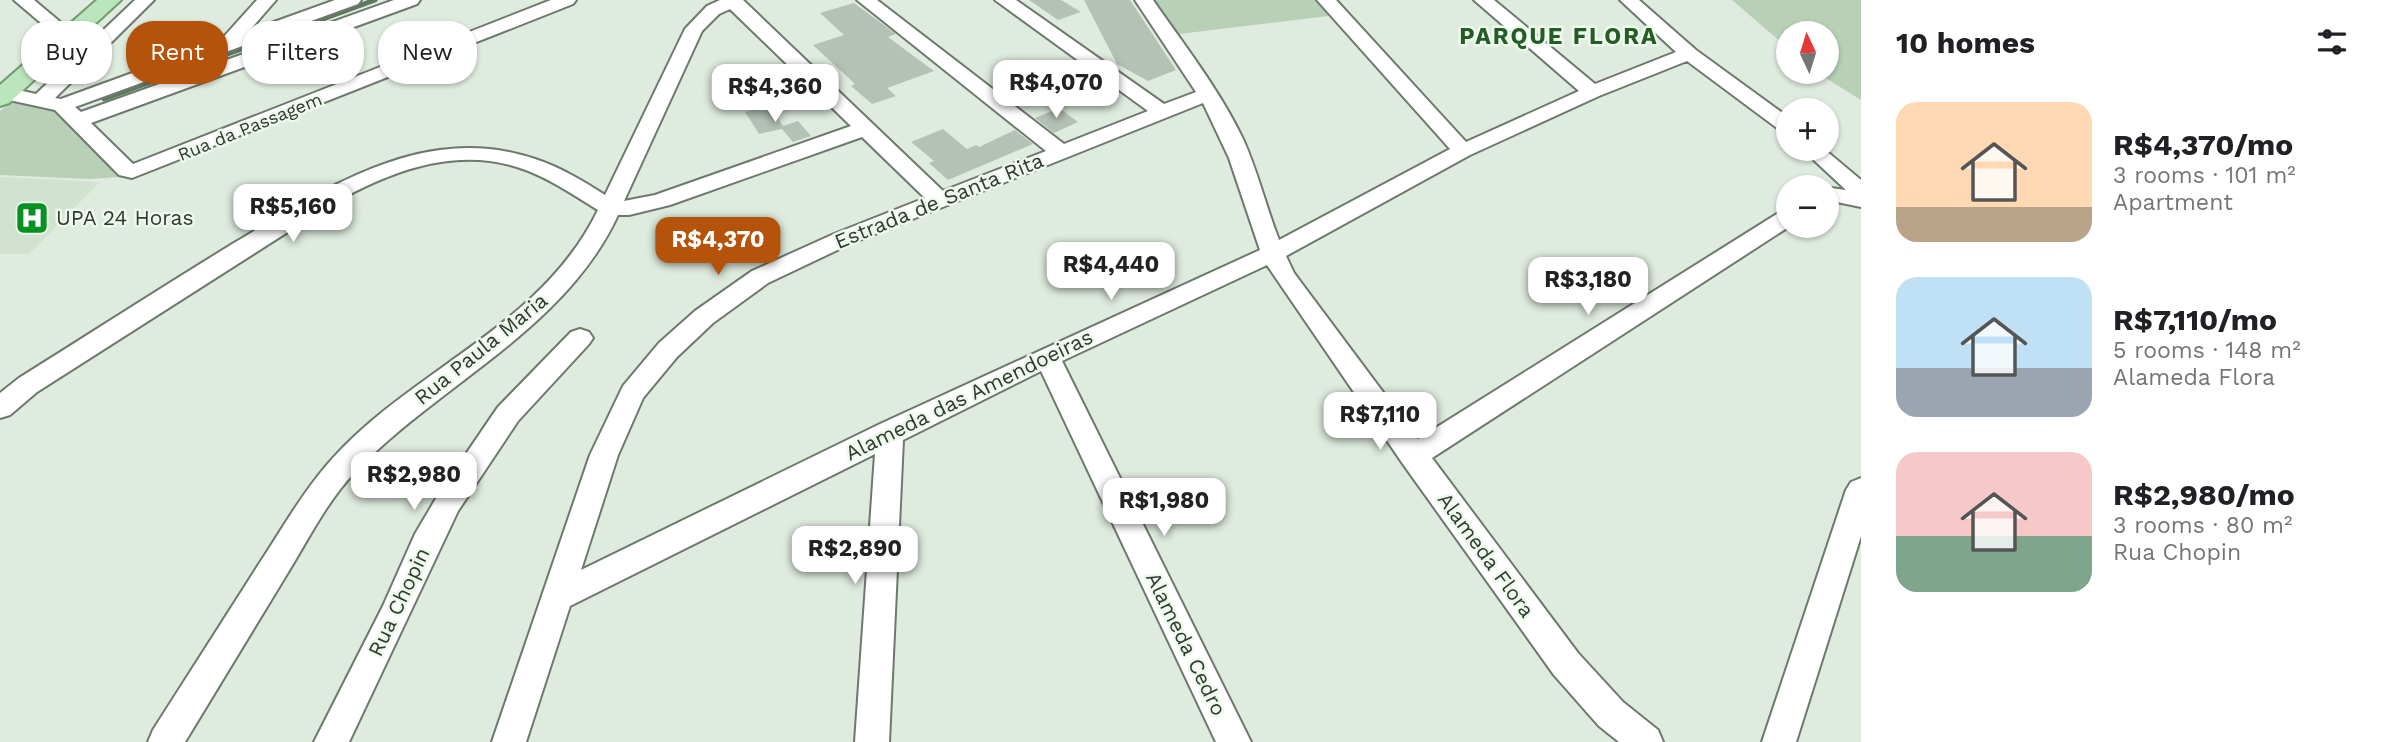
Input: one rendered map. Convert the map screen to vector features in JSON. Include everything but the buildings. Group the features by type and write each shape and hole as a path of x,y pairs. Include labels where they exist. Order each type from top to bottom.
{"main road":[{"path":"87,21 110,0"},
{"path":"2,94 21,78"}],"street":[{"path":"23,0 49,21"},
{"path":"41,100 145,0"},
{"path":"228,44 267,0"},
{"path":"228,44 352,0"},
{"path":"2,94 41,100 71,113 411,0"},
{"name":"Rua da Passagem","path":"71,113 127,170 146,168 567,0"},
{"path":"866,0 1061,152"},
{"path":"1004,0 1161,111"},
{"path":"1144,0 1208,94"},
{"path":"1326,0 1463,150"},
{"path":"1483,0 1592,92"},
{"path":"1629,0 1689,54 1776,118"},
{"path":"733,1 941,201"},
{"name":"Rua Paula Maria","path":"165,742 312,507 342,467 379,431 504,335 551,294 585,256 694,29 703,18 733,1"},
{"name":"Alameda das Amendoeiras","path":"555,598 891,432 1270,254 1463,150 1592,92 1689,54"},
{"path":"71,113 137,84"},
{"name":"Estrada de Santa Rita","path":"509,742 604,455 632,393 668,350 704,317 760,277 842,239 1208,94"},
{"name":"Alameda Flora","path":"1208,94 1234,143 1270,254 1413,456 1566,664 1611,714 1647,742"},
{"path":"0,408 28,385 232,255 341,190 377,172 416,160 462,155 497,156 527,163 560,177 610,208 629,208 662,200 866,128"},
{"path":"1826,161 1853,185"},
{"path":"1839,195 1861,200"},
{"path":"1413,456 1776,225"},
{"name":"Rua Chopin","path":"331,742 396,613 426,542 448,503 508,414 580,338"},
{"name":"Alameda Cedro","path":"1047,357 1234,742"},
{"path":"872,742 891,432"},
{"path":"1779,742 1861,490"}],"shaded area":[{"path":"1154,0 1315,0 1329,16 1179,34"},
{"path":"1732,0 1861,0 1861,100 1835,84 1839,84 1839,21 1776,21 1776,38"},
{"path":"18,96 62,105 118,177 90,179 0,175 0,111"},
{"name":"UPA 24 Horas","path":"0,177 100,182 29,254 0,254"}],"waterway":[{"path":"104,99 375,0"}],"place":[{"name":"UPA 24 Horas","path":"32,218"}],"district":[{"name":"PARQUE FLORA","path":"1559,36"}]}
